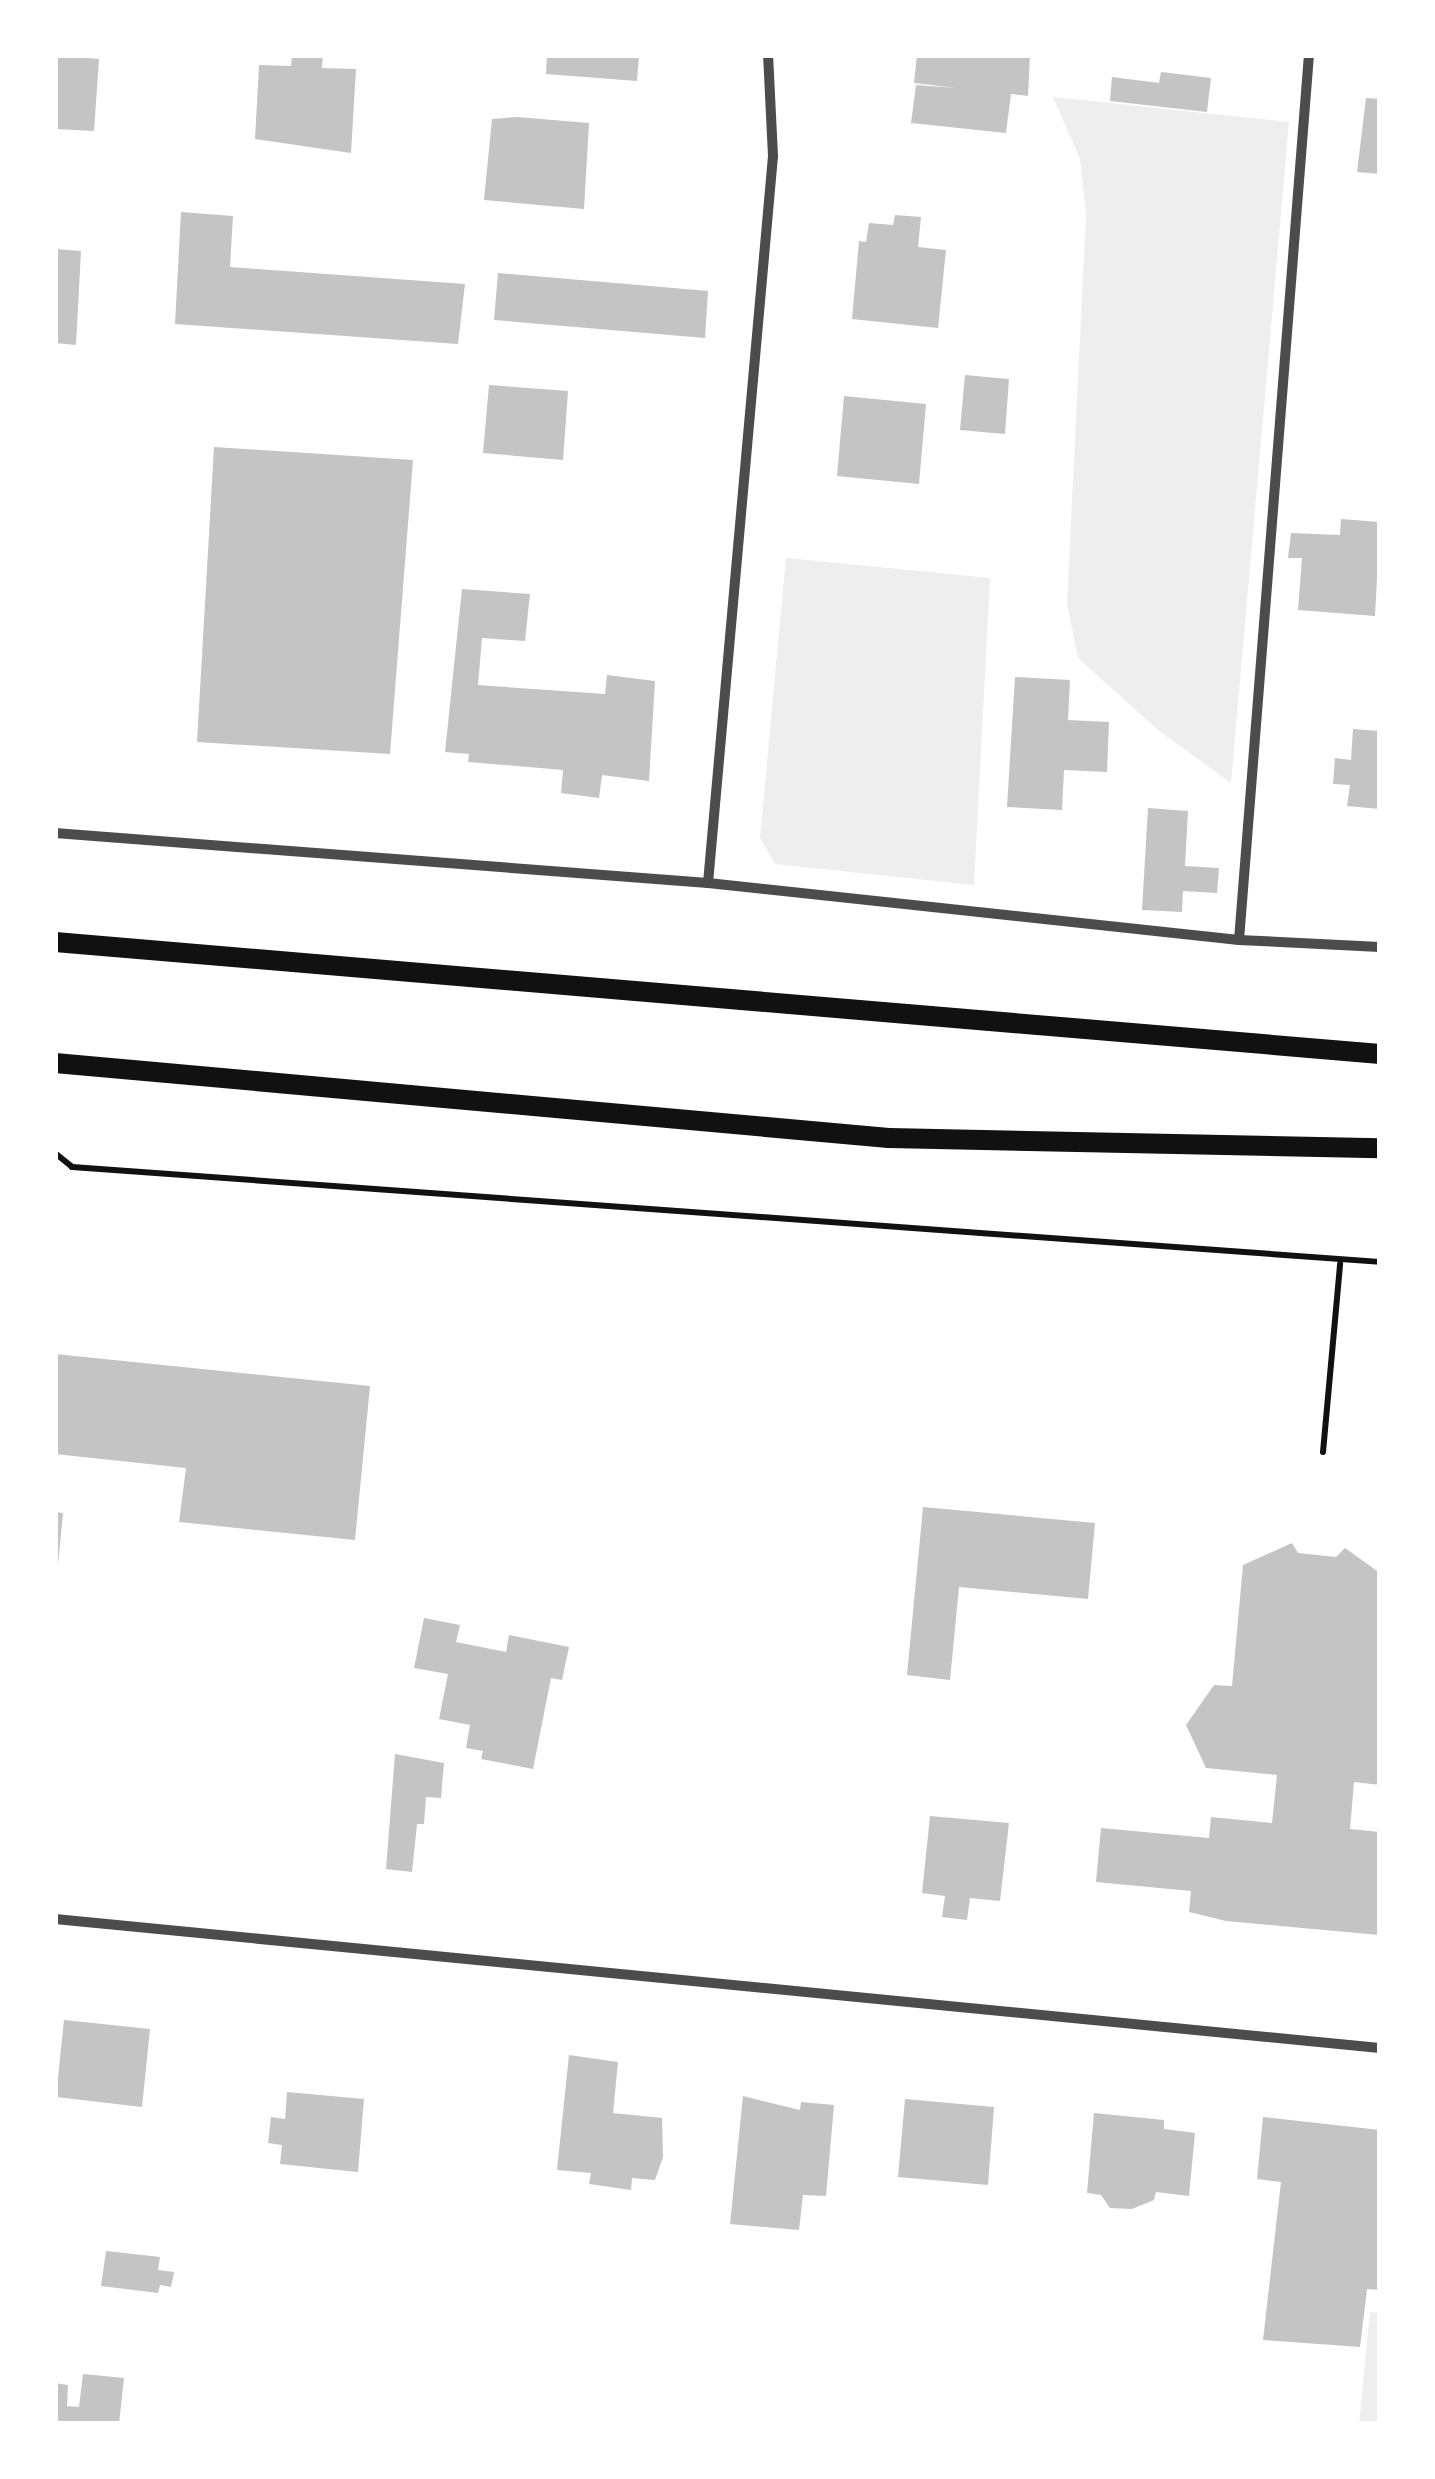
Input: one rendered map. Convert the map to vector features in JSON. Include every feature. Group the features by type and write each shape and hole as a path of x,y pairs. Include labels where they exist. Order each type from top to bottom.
{"main road":[{"path":"55,942 1380,1054"},
{"path":"55,1063 890,1138 1380,1148"}],"street":[{"path":"708,882 773,156 768,55"},
{"path":"1239,940 1308,55"},
{"path":"55,834 708,882 1239,940 1380,947"},
{"path":"55,1920 1380,2048"}],"path":[{"path":"55,1153 72,1167 1340,1264 1380,1262"},
{"path":"1322,1452 1340,1264"}],"shaded area":[{"path":"1053,97 1289,122 1231,783 1158,730 1078,658 1067,604 1086,214 1080,159"},
{"path":"786,558 990,578 974,885 775,864 760,838"},
{"path":"1370,2312 1380,2313 1380,2424 1359,2424"}],"building":[{"path":"55,55 99,59 94,131 55,129"},
{"path":"292,55 323,55 322,68 356,69 351,153 255,139 259,65 291,66"},
{"path":"547,55 639,55 637,81 546,74"},
{"path":"917,55 1030,55 1028,96 1011,94 1006,133 911,123 916,85 956,88 914,83"},
{"path":"1161,72 1211,78 1207,112 1110,101 1112,77 1159,83"},
{"path":"1366,98 1380,99 1380,174 1357,172"},
{"path":"517,117 589,123 584,209 484,200 492,119"},
{"path":"181,212 233,216 230,267 465,284 458,344 175,324"},
{"path":"895,215 921,217 918,247 946,250 938,328 852,319 859,241 866,242 869,223 893,225"},
{"path":"55,249 81,251 76,345 55,343"},
{"path":"498,273 708,291 705,338 494,320"},
{"path":"965,375 1009,379 1005,434 960,430"},
{"path":"489,385 568,391 563,460 483,453"},
{"path":"844,396 926,404 919,484 837,476"},
{"path":"214,447 413,460 390,754 197,742"},
{"path":"1341,519 1380,522 1375,616 1298,610 1302,558 1288,558 1291,533 1340,535"},
{"path":"462,589 530,594 525,641 482,638 478,685 605,694 607,675 655,681 649,781 602,775 599,798 561,793 563,770 468,762 469,754 445,752"},
{"path":"1015,677 1070,680 1068,720 1109,722 1107,772 1064,770 1062,810 1007,807"},
{"path":"1353,729 1380,731 1380,809 1347,806 1350,785 1333,784 1335,758 1351,760"},
{"path":"1148,808 1188,811 1185,866 1219,868 1217,893 1183,891 1182,912 1142,910"},
{"path":"55,1354 370,1386 355,1540 179,1522 186,1468 55,1454"},
{"path":"923,1507 1095,1523 1088,1599 959,1587 950,1680 907,1675"},
{"path":"55,1512 63,1513 58,1565 55,1565"},
{"path":"1292,1543 1298,1553 1336,1557 1345,1548 1380,1573 1380,1785 1354,1782 1350,1829 1380,1832 1379,1935 1226,1921 1189,1912 1191,1891 1096,1882 1101,1828 1209,1838 1211,1817 1272,1823 1277,1775 1206,1768 1186,1725 1214,1685 1232,1686 1243,1565"},
{"path":"424,1618 460,1625 456,1642 506,1652 509,1635 569,1647 562,1680 551,1678 533,1769 481,1759 483,1751 466,1748 470,1725 439,1719 448,1674 414,1668"},
{"path":"395,1754 444,1763 441,1798 426,1797 424,1824 417,1824 412,1872 386,1869"},
{"path":"930,1816 1009,1823 1000,1901 970,1898 967,1920 942,1917 945,1896 922,1893"},
{"path":"64,2020 150,2029 142,2107 56,2097"},
{"path":"569,2055 618,2062 613,2113 662,2118 663,2157 655,2180 632,2178 631,2190 589,2184 591,2173 557,2170"},
{"path":"287,2092 364,2099 358,2172 280,2164 282,2145 268,2143 271,2117 285,2119"},
{"path":"743,2096 800,2110 801,2102 834,2105 826,2196 803,2195 799,2230 730,2224"},
{"path":"905,2099 994,2107 988,2185 898,2177"},
{"path":"1094,2113 1164,2120 1164,2129 1195,2133 1189,2196 1156,2192 1154,2200 1132,2209 1110,2208 1101,2195 1087,2193"},
{"path":"1263,2117 1380,2130 1380,2290 1367,2289 1360,2347 1263,2340 1281,2182 1257,2179"},
{"path":"106,2251 160,2257 158,2270 174,2272 171,2287 160,2285 158,2293 101,2286"},
{"path":"83,2374 124,2378 119,2424 55,2424 55,2383 68,2385 67,2406 79,2407"}]}
